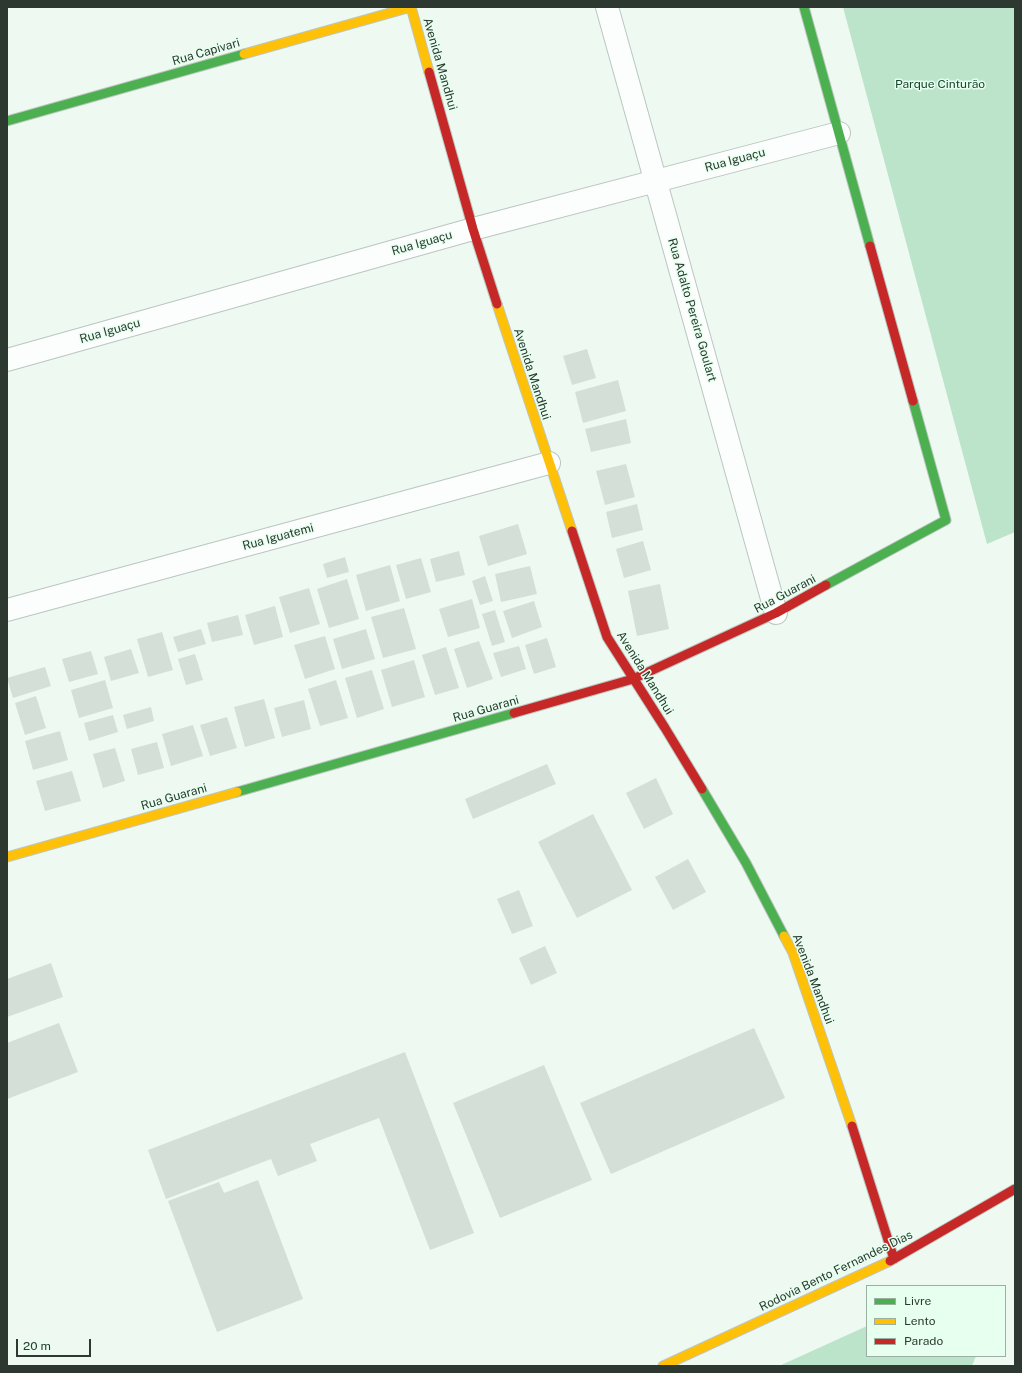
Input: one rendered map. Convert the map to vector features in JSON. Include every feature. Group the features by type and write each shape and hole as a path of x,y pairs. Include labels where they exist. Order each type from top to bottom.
{"main road":[{"name":"Rua Capivari","path":"7,121 411,7"},
{"name":"Avenida Mandhui","path":"411,7 473,229 607,637 632,679 665,728 746,863 793,953 838,1083 894,1259"},
{"path":"804,7 839,133"},
{"name":"Rua Guarani","path":"7,857 632,679 776,614 946,520 839,133"},
{"name":"Rodovia Bento Fernandes Dias","path":"663,1366 894,1259 1015,1189"}],"street":[{"name":"Rua Adalto Pereira Goulart","path":"607,7 776,614"},
{"name":"Rua Iguaçu","path":"7,360 473,229 839,133"},
{"name":"Rua Iguatemi","path":"7,610 549,463"}],"green space":[{"name":"Parque Cinturão","path":"843,7 1015,7 1015,532 987,544"},
{"path":"866,1326 866,1357 976,1357 972,1366 779,1366"}],"building":[{"path":"587,349 596,378 572,385 563,356"},
{"path":"618,380 626,411 583,423 575,392"},
{"path":"626,419 631,443 591,452 585,429"},
{"path":"626,464 635,497 605,505 596,471"},
{"path":"637,504 643,530 612,538 606,512"},
{"path":"518,524 527,554 488,566 479,536"},
{"path":"643,541 651,570 624,578 616,549"},
{"path":"459,551 465,575 436,582 430,559"},
{"path":"345,557 349,572 327,578 323,564"},
{"path":"421,558 431,592 406,599 396,565"},
{"path":"390,565 400,601 366,611 356,575"},
{"path":"530,566 537,594 501,602 495,574"},
{"path":"485,576 493,601 480,605 472,581"},
{"path":"347,579 359,619 329,628 317,589"},
{"path":"660,584 669,629 637,636 628,591"},
{"path":"309,588 320,624 290,633 279,597"},
{"path":"472,599 480,628 448,637 439,609"},
{"path":"534,601 542,627 512,638 503,611"},
{"path":"275,606 283,637 254,645 245,615"},
{"path":"404,608 416,649 383,658 371,617"},
{"path":"495,610 505,642 492,646 482,614"},
{"path":"238,615 243,635 212,642 207,623"},
{"path":"201,629 206,644 178,652 173,637"},
{"path":"366,629 375,659 342,669 333,639"},
{"path":"162,632 173,670 148,677 137,639"},
{"path":"325,636 335,669 305,679 294,645"},
{"path":"547,638 556,667 534,674 525,645"},
{"path":"479,641 493,679 467,688 454,649"},
{"path":"519,646 526,669 501,677 493,653"},
{"path":"446,647 459,688 435,695 422,655"},
{"path":"131,649 139,673 111,681 104,657"},
{"path":"91,651 98,674 69,682 62,659"},
{"path":"195,654 203,680 186,685 178,659"},
{"path":"414,660 425,697 392,707 381,670"},
{"path":"45,667 51,686 13,698 7,678"},
{"path":"372,670 384,709 357,718 345,678"},
{"path":"105,680 113,708 79,718 71,690"},
{"path":"336,680 348,718 320,726 308,689"},
{"path":"36,696 46,728 25,735 15,703"},
{"path":"264,699 275,738 245,747 234,707"},
{"path":"304,700 311,729 282,737 274,708"},
{"path":"151,707 154,721 127,729 123,715"},
{"path":"113,715 118,732 89,741 84,723"},
{"path":"227,717 237,748 210,756 200,725"},
{"path":"193,725 203,756 171,766 162,734"},
{"path":"60,731 68,760 33,770 25,741"},
{"path":"157,742 164,768 138,775 131,749"},
{"path":"115,748 125,781 103,788 93,754"},
{"path":"547,764 556,784 473,819 465,799"},
{"path":"72,771 81,801 45,811 36,781"},
{"path":"656,778 673,814 644,829 626,793"},
{"path":"593,814 632,890 577,918 538,842"},
{"path":"688,859 706,892 673,910 655,877"},
{"path":"519,890 533,926 512,934 497,899"},
{"path":"545,946 557,973 531,985 519,958"},
{"path":"51,963 63,997 7,1017 7,979"},
{"path":"59,1023 78,1072 7,1099 7,1043"},
{"path":"754,1028 785,1098 611,1174 580,1103"},
{"path":"405,1052 474,1233 430,1250 379,1118 310,1144 317,1161 278,1176 271,1159 166,1199 148,1150"},
{"path":"544,1065 592,1180 500,1218 453,1103"},
{"path":"258,1180 303,1299 217,1332 168,1201 219,1182 224,1193"}],"traffic: fast":[{"path":"804,7 870,246"},
{"path":"7,121 244,54"},
{"path":"826,585 946,520 913,401"},
{"path":"237,792 514,713"},
{"path":"702,789 746,863 784,936"}],"traffic: slow":[{"path":"244,54 411,7 429,72"},
{"path":"497,304 572,531"},
{"path":"7,857 237,792"},
{"path":"784,936 793,953 852,1126"},
{"path":"663,1366 890,1261"}],"traffic: jam":[{"path":"429,72 473,229 497,304"},
{"path":"870,246 913,401"},
{"path":"572,531 607,637 702,789"},
{"path":"514,713 633,679 776,613 826,585"},
{"path":"852,1126 894,1259"},
{"path":"890,1261 1015,1189"}]}
